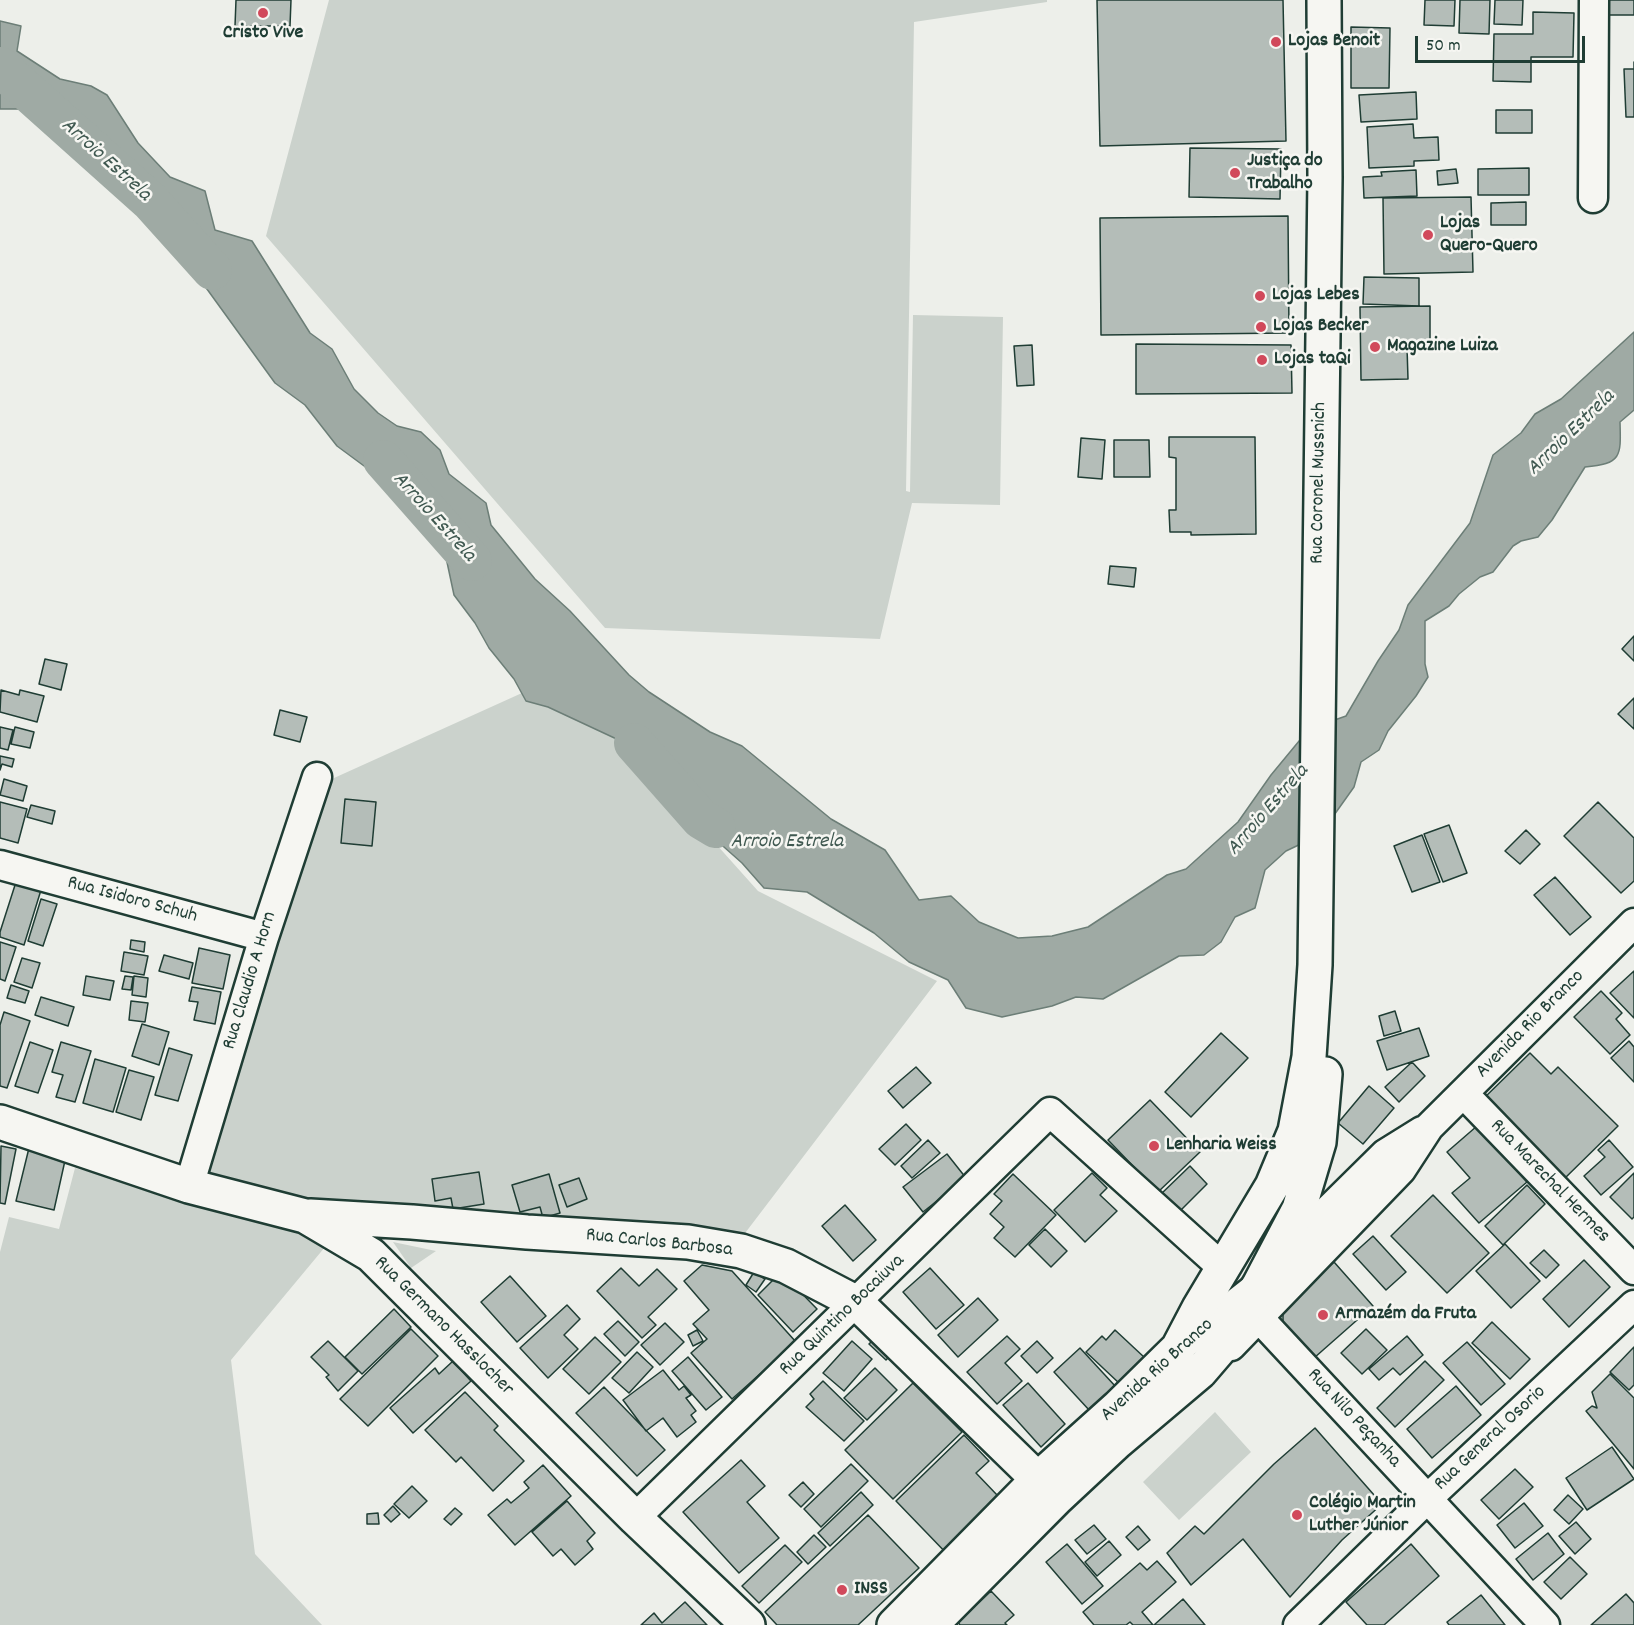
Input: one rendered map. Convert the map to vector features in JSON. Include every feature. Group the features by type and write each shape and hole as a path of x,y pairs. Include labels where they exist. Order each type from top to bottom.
{"main road":[{"name":"Rua Coronel Mussnich","path":"1189,1360 1199,1308 1272,1186 1295,1131 1309,1057 1315,962 1326,177 1324,0"},
{"name":"Rua Coronel Mussnich","path":"1189,1360 1229,1337 1299,1209 1318,1142 1326,1061 1315,962"},
{"name":"Rua Germano Hasslocher","path":"0,1122 189,1186 305,1216 371,1255 635,1518 748,1625"},
{"name":"Rua Carlos Barbosa","path":"305,1216 688,1242 741,1251 786,1266 857,1303 1048,1488"},
{"path":"371,1255 381,1239 390,1231 412,1222"},
{"name":"Avenida Rio Branco","path":"894,1625 1048,1488 1116,1443 1189,1360"},
{"name":"Avenida Rio Branco","path":"931,1625 1048,1488"}],"street":[{"path":"1593,198 1594,0"},
{"name":"Rua Claudio A Horn","path":"189,1186 264,937 317,777"},
{"name":"Rua Isidoro Schuh","path":"0,865 264,937"},
{"name":"Avenida Rio Branco","path":"1189,1360 1235,1342 1401,1170 1429,1127 1634,923"},
{"name":"Rua Marechal Hermes","path":"1463,1093 1634,1270"},
{"name":"Rua Quintino Bocaiuva","path":"635,1518 1050,1112 1223,1268"},
{"name":"Avenida Rio Branco","path":"1259,1285 1308,1230 1384,1154 1429,1127"},
{"name":"Rua General Osorio","path":"1298,1625 1427,1499 1634,1305"},
{"name":"Rua Nilo Peçanha","path":"1259,1318 1545,1625"}],"shaded area":[{"path":"329,0 1047,0 1047,2 914,22 906,491 910,492 913,315 1003,317 1000,505 912,503 880,639 605,628 266,236"},
{"path":"564,674 758,891 937,981 736,1245 311,1211 199,1182 323,783"},
{"path":"75,1168 335,1235 231,1360 255,1554 322,1625 0,1625 0,1252 9,1217 59,1229"},
{"path":"393,1242 436,1251 411,1268"},
{"path":"1215,1412 1251,1452 1179,1520 1143,1482"}],"water":[{"name":"Arroio Estrela","path":"0,21 21,26 17,51 60,79 91,86 107,95 138,143 170,177 205,191 215,230 252,241 310,333 332,349 354,389 378,413 397,426 421,432 440,450 449,474 486,503 491,525 535,579 570,611 629,675 649,692 710,732 742,746 831,819 885,850 919,900 951,896 979,922 1018,938 1052,936 1088,927 1167,875 1186,869 1238,822 1271,775 1309,729 1346,716 1399,630 1408,605 1470,523 1493,455 1521,433 1535,414 1561,399 1634,332 1634,410 1620,422 1620,443 1617,456 1606,463 1585,467 1552,520 1538,537 1521,541 1513,546 1493,572 1480,577 1459,594 1449,606 1425,621 1425,664 1428,677 1416,696 1388,731 1379,750 1361,762 1354,787 1327,825 1305,842 1286,851 1265,870 1255,908 1235,917 1221,942 1204,955 1179,956 1103,999 1076,997 1052,1006 1002,1017 966,1008 948,980 909,962 874,933 807,892 764,888 742,863 698,824 675,789 623,742 548,707 526,701 514,679 489,648 475,623 454,595 441,534 428,504 402,494 337,446 305,405 275,383 191,267 180,236 163,209 137,199 108,151 84,138 54,134 28,109 0,109"}],"building":[{"name":"Cristo Vive","path":"236,0 291,0 290,26 235,26"},
{"path":"1097,0 1283,0 1286,141 1100,146"},
{"path":"1425,0 1455,0 1454,26 1424,25"},
{"path":"1460,0 1490,0 1489,34 1459,33"},
{"path":"1495,0 1523,0 1522,25 1494,24"},
{"path":"1609,0 1634,0 1634,15 1609,15"},
{"path":"1533,12 1574,13 1573,57 1531,57 1531,82 1493,81 1494,34 1533,34"},
{"path":"1351,27 1390,28 1389,88 1351,88"},
{"path":"1624,69 1634,69 1634,117 1626,117"},
{"path":"1416,92 1417,119 1361,122 1359,95"},
{"path":"1496,110 1532,110 1532,133 1496,133"},
{"path":"1413,124 1414,138 1438,137 1439,160 1414,161 1414,166 1369,168 1367,127"},
{"name":"Justiça do Trabalho","path":"1190,148 1281,149 1280,199 1189,197"},
{"path":"1529,168 1529,195 1478,195 1478,169"},
{"path":"1456,169 1458,183 1438,185 1437,171"},
{"path":"1416,170 1417,196 1364,198 1363,177 1382,176 1381,172"},
{"name":"Lojas Quero-Quero","path":"1471,197 1473,272 1384,274 1383,198"},
{"path":"1526,202 1526,225 1491,225 1491,203"},
{"path":"1288,216 1289,333 1101,335 1100,218"},
{"path":"1364,277 1419,278 1419,306 1363,304"},
{"path":"1430,306 1430,347 1407,347 1408,379 1361,380 1360,307"},
{"path":"1136,344 1291,345 1292,393 1136,394"},
{"path":"1032,345 1034,385 1017,386 1014,346"},
{"path":"1169,437 1255,437 1256,534 1191,535 1191,532 1170,532 1169,510 1176,510 1176,458 1169,457"},
{"path":"1081,438 1105,440 1102,479 1078,477"},
{"path":"1114,440 1149,440 1150,477 1114,477"},
{"path":"1110,566 1136,568 1134,587 1108,584"},
{"path":"1634,636 1634,661 1622,649"},
{"path":"45,659 67,664 61,690 39,684"},
{"path":"1,690 19,695 20,690 44,696 37,722 0,712"},
{"path":"1634,698 1634,729 1618,714"},
{"path":"280,710 307,717 300,742 274,735"},
{"path":"0,727 13,730 8,750 0,748"},
{"path":"15,727 34,732 30,748 11,744"},
{"path":"0,756 14,759 12,767 2,764 0,770"},
{"path":"4,779 27,786 23,801 0,795"},
{"path":"345,799 376,802 372,846 341,843"},
{"path":"0,802 27,809 18,843 0,838"},
{"path":"1598,802 1634,838 1634,881 1621,893 1564,836"},
{"path":"31,805 55,811 52,824 27,817"},
{"path":"1449,825 1467,873 1443,882 1424,834"},
{"path":"1526,830 1540,844 1520,864 1505,851"},
{"path":"1422,835 1440,882 1412,892 1394,846"},
{"path":"1555,877 1591,917 1570,935 1534,895"},
{"path":"16,882 41,890 24,945 0,937"},
{"path":"41,899 57,904 43,946 28,941"},
{"path":"131,940 145,942 144,952 130,949"},
{"path":"0,942 16,947 5,981 0,979"},
{"path":"199,948 230,955 223,989 192,983"},
{"path":"124,952 148,956 144,975 121,971"},
{"path":"164,955 193,963 189,979 159,971"},
{"path":"22,958 40,963 32,988 14,982"},
{"path":"1634,971 1634,1018 1610,993"},
{"path":"86,976 114,981 110,1000 83,995"},
{"path":"125,976 133,977 131,990 122,989"},
{"path":"134,976 148,978 146,997 132,995"},
{"path":"11,985 29,991 25,1003 7,998"},
{"path":"192,987 221,992 215,1024 194,1020 198,1002 189,1001"},
{"path":"1601,991 1622,1013 1616,1019 1630,1035 1610,1054 1574,1017"},
{"path":"41,997 74,1007 68,1026 35,1015"},
{"path":"131,1001 148,1003 145,1022 129,1020"},
{"path":"1395,1011 1401,1031 1384,1036 1379,1016"},
{"path":"4,1012 30,1021 7,1088 0,1086 0,1025"},
{"path":"142,1024 169,1032 159,1065 132,1056"},
{"path":"1419,1028 1429,1056 1387,1070 1377,1041"},
{"path":"1221,1033 1248,1058 1191,1117 1165,1092"},
{"path":"1629,1041 1634,1047 1634,1082 1611,1058"},
{"path":"30,1042 53,1050 38,1093 15,1086"},
{"path":"61,1042 91,1051 75,1102 56,1097 63,1075 52,1072"},
{"path":"169,1048 192,1055 178,1101 155,1095"},
{"path":"1530,1053 1551,1074 1558,1067 1618,1126 1562,1181 1481,1101"},
{"path":"95,1059 126,1068 113,1112 83,1103"},
{"path":"1412,1062 1425,1076 1399,1102 1385,1087"},
{"path":"916,1067 931,1083 903,1108 888,1091"},
{"path":"129,1070 154,1077 141,1120 116,1112"},
{"path":"1369,1086 1394,1108 1363,1144 1338,1123"},
{"name":"Lenharia Weiss","path":"1150,1100 1200,1152 1158,1192 1108,1140"},
{"path":"906,1124 921,1140 895,1165 879,1149"},
{"path":"1477,1126 1527,1182 1479,1223 1452,1193 1470,1178 1447,1152"},
{"path":"928,1140 940,1153 912,1178 901,1166"},
{"path":"1609,1140 1633,1167 1601,1195 1584,1176 1605,1157 1598,1150"},
{"path":"1,1146 16,1149 5,1204 0,1203"},
{"path":"29,1148 66,1156 54,1210 16,1201"},
{"path":"947,1154 966,1178 923,1212 903,1187"},
{"path":"1190,1166 1207,1184 1178,1213 1160,1195"},
{"path":"479,1172 484,1204 453,1209 451,1198 435,1201 432,1179"},
{"path":"1092,1173 1107,1188 1100,1195 1117,1211 1085,1242 1054,1210"},
{"path":"1634,1173 1634,1217 1632,1219 1610,1197"},
{"path":"549,1174 560,1213 543,1218 540,1207 520,1212 512,1185"},
{"path":"1013,1174 1056,1215 1015,1257 994,1238 1004,1227 990,1214 1002,1201 994,1194"},
{"path":"579,1178 587,1199 567,1207 559,1185"},
{"path":"1527,1185 1545,1204 1503,1245 1485,1226"},
{"path":"1433,1195 1489,1253 1447,1293 1391,1236"},
{"path":"845,1205 876,1240 853,1261 822,1226"},
{"path":"1045,1229 1067,1251 1051,1267 1029,1245"},
{"path":"1373,1236 1406,1272 1386,1290 1353,1254"},
{"path":"1505,1244 1540,1281 1511,1308 1476,1271"},
{"path":"1544,1250 1559,1265 1546,1278 1530,1263"},
{"path":"1584,1260 1610,1287 1569,1327 1543,1299"},
{"name":"Armazém da Fruta","path":"1334,1262 1373,1306 1314,1358 1283,1322 1283,1307"},
{"path":"702,1265 732,1271 796,1342 732,1399 691,1353 707,1339 693,1324 709,1310 684,1281"},
{"path":"621,1268 639,1286 657,1269 677,1289 648,1317 656,1325 642,1338 597,1291"},
{"path":"930,1268 964,1305 936,1329 903,1292"},
{"path":"754,1272 765,1279 756,1292 746,1285"},
{"path":"781,1272 817,1309 793,1332 758,1295"},
{"path":"510,1276 546,1316 517,1342 481,1302"},
{"path":"978,1298 998,1320 958,1357 938,1335"},
{"path":"567,1305 580,1319 564,1335 578,1349 548,1378 520,1348"},
{"path":"394,1309 411,1327 362,1374 345,1357"},
{"path":"618,1321 639,1342 625,1356 604,1334"},
{"path":"1492,1322 1530,1359 1510,1379 1472,1343"},
{"path":"665,1323 684,1342 660,1365 641,1345"},
{"path":"411,1329 438,1356 368,1426 340,1399"},
{"path":"1366,1329 1387,1350 1362,1374 1341,1353"},
{"path":"697,1330 703,1341 693,1346 688,1335"},
{"path":"1115,1330 1145,1358 1120,1384 1086,1352 1102,1336 1106,1340"},
{"path":"877,1336 894,1352 886,1360 869,1344"},
{"path":"1007,1336 1020,1349 1005,1363 1022,1381 997,1404 967,1372"},
{"path":"1407,1336 1423,1355 1400,1375 1393,1368 1379,1380 1369,1369"},
{"path":"595,1337 621,1362 589,1394 563,1369"},
{"path":"328,1341 358,1371 338,1391 326,1377 329,1375 311,1357"},
{"path":"852,1341 872,1359 844,1391 823,1373"},
{"path":"1037,1341 1053,1358 1037,1373 1021,1356"},
{"path":"1467,1342 1505,1384 1481,1405 1443,1363"},
{"path":"1634,1347 1634,1385 1629,1390 1610,1372"},
{"path":"1080,1348 1116,1387 1090,1411 1054,1372"},
{"path":"637,1352 653,1367 629,1393 612,1378"},
{"path":"688,1357 722,1397 706,1410 672,1371"},
{"path":"453,1361 471,1381 413,1433 390,1408 435,1368 439,1374"},
{"path":"1425,1361 1444,1380 1395,1427 1377,1408"},
{"path":"875,1368 897,1390 867,1420 844,1398"},
{"path":"663,1370 679,1390 684,1386 691,1395 686,1398 696,1411 691,1415 696,1422 677,1437 663,1418 646,1431 623,1400"},
{"path":"1610,1374 1634,1398 1634,1469 1586,1411 1592,1406 1597,1408 1592,1392"},
{"path":"823,1381 864,1421 844,1441 806,1407 814,1399 810,1394"},
{"path":"913,1383 962,1432 893,1499 845,1450"},
{"path":"1028,1383 1065,1424 1041,1447 1003,1405"},
{"path":"1456,1386 1481,1415 1432,1458 1407,1429"},
{"path":"604,1387 665,1450 637,1476 576,1413"},
{"path":"465,1392 498,1426 494,1430 524,1461 493,1491 461,1457 456,1462 425,1430"},
{"name":"Colégio Martin Luther Júnior","path":"1315,1428 1382,1504 1342,1540 1290,1597 1243,1539 1191,1585 1167,1553 1195,1526 1204,1534 1274,1464"},
{"path":"964,1435 989,1461 976,1473 998,1496 993,1501 1002,1510 951,1558 896,1501"},
{"path":"1612,1447 1634,1479 1587,1510 1566,1478"},
{"path":"741,1460 765,1486 747,1502 779,1538 739,1573 683,1512"},
{"path":"851,1464 868,1481 821,1527 804,1509"},
{"path":"543,1465 571,1496 515,1545 488,1515 507,1499 511,1503 529,1488 524,1482"},
{"path":"1515,1469 1533,1487 1499,1519 1481,1500"},
{"path":"803,1482 814,1494 801,1507 789,1495"},
{"path":"412,1486 427,1501 409,1518 394,1504"},
{"path":"861,1492 873,1505 830,1546 818,1533"},
{"path":"1568,1495 1583,1509 1569,1524 1554,1510"},
{"path":"567,1501 595,1533 587,1541 593,1549 575,1565 561,1549 553,1556 532,1532"},
{"path":"1524,1503 1543,1526 1515,1548 1497,1525"},
{"path":"393,1506 400,1514 391,1522 384,1515"},
{"path":"455,1508 462,1514 451,1525 444,1519"},
{"path":"378,1513 379,1524 367,1524 367,1514"},
{"name":"INSS","path":"868,1515 919,1568 858,1625 777,1625 765,1612"},
{"path":"1576,1522 1591,1539 1575,1554 1559,1536"},
{"path":"1094,1525 1106,1539 1087,1554 1075,1540"},
{"path":"1138,1526 1150,1540 1138,1550 1126,1537"},
{"path":"1548,1533 1564,1554 1533,1580 1516,1559"},
{"path":"814,1535 826,1547 808,1564 797,1552"},
{"path":"1109,1541 1121,1555 1097,1576 1085,1562"},
{"path":"1067,1544 1103,1586 1082,1604 1046,1562"},
{"path":"1411,1544 1439,1576 1384,1625 1367,1625 1346,1602"},
{"path":"785,1545 802,1562 759,1603 742,1586"},
{"path":"1570,1557 1587,1574 1561,1599 1544,1582"},
{"path":"1157,1561 1176,1582 1142,1612 1153,1625 1133,1625 1130,1622 1126,1625 1094,1625 1083,1612 1140,1563 1147,1570"},
{"path":"991,1591 1014,1615 1005,1623 1007,1625 960,1625 958,1622"},
{"path":"1626,1594 1634,1603 1634,1625 1591,1625"},
{"path":"1481,1595 1505,1625 1449,1625 1447,1622"},
{"path":"1183,1599 1205,1625 1154,1625"},
{"path":"685,1602 707,1625 641,1625 654,1613 662,1623"}],"waterway":[{"name":"Arroio Estrela","path":"0,67 150,201 212,270"},
{"name":"Arroio Estrela","path":"383,460 472,561"},
{"name":"Arroio Estrela","path":"634,743 701,819 716,828"}],"place":[{"name":"Cristo Vive","path":"263,13"},
{"name":"Lojas Benoit","path":"1276,42"},
{"name":"Justiça do Trabalho","path":"1235,173"},
{"name":"Lojas Quero-Quero","path":"1428,235"},
{"name":"Lojas Lebes","path":"1260,296"},
{"name":"Lojas Becker","path":"1261,327"},
{"name":"Magazine Luiza","path":"1375,347"},
{"name":"Lojas taQi","path":"1262,360"},
{"name":"Lenharia Weiss","path":"1154,1146"},
{"name":"Armazém da Fruta","path":"1323,1315"},
{"name":"Colégio Martin Luther Júnior","path":"1297,1515"},
{"name":"INSS","path":"842,1590"}]}
